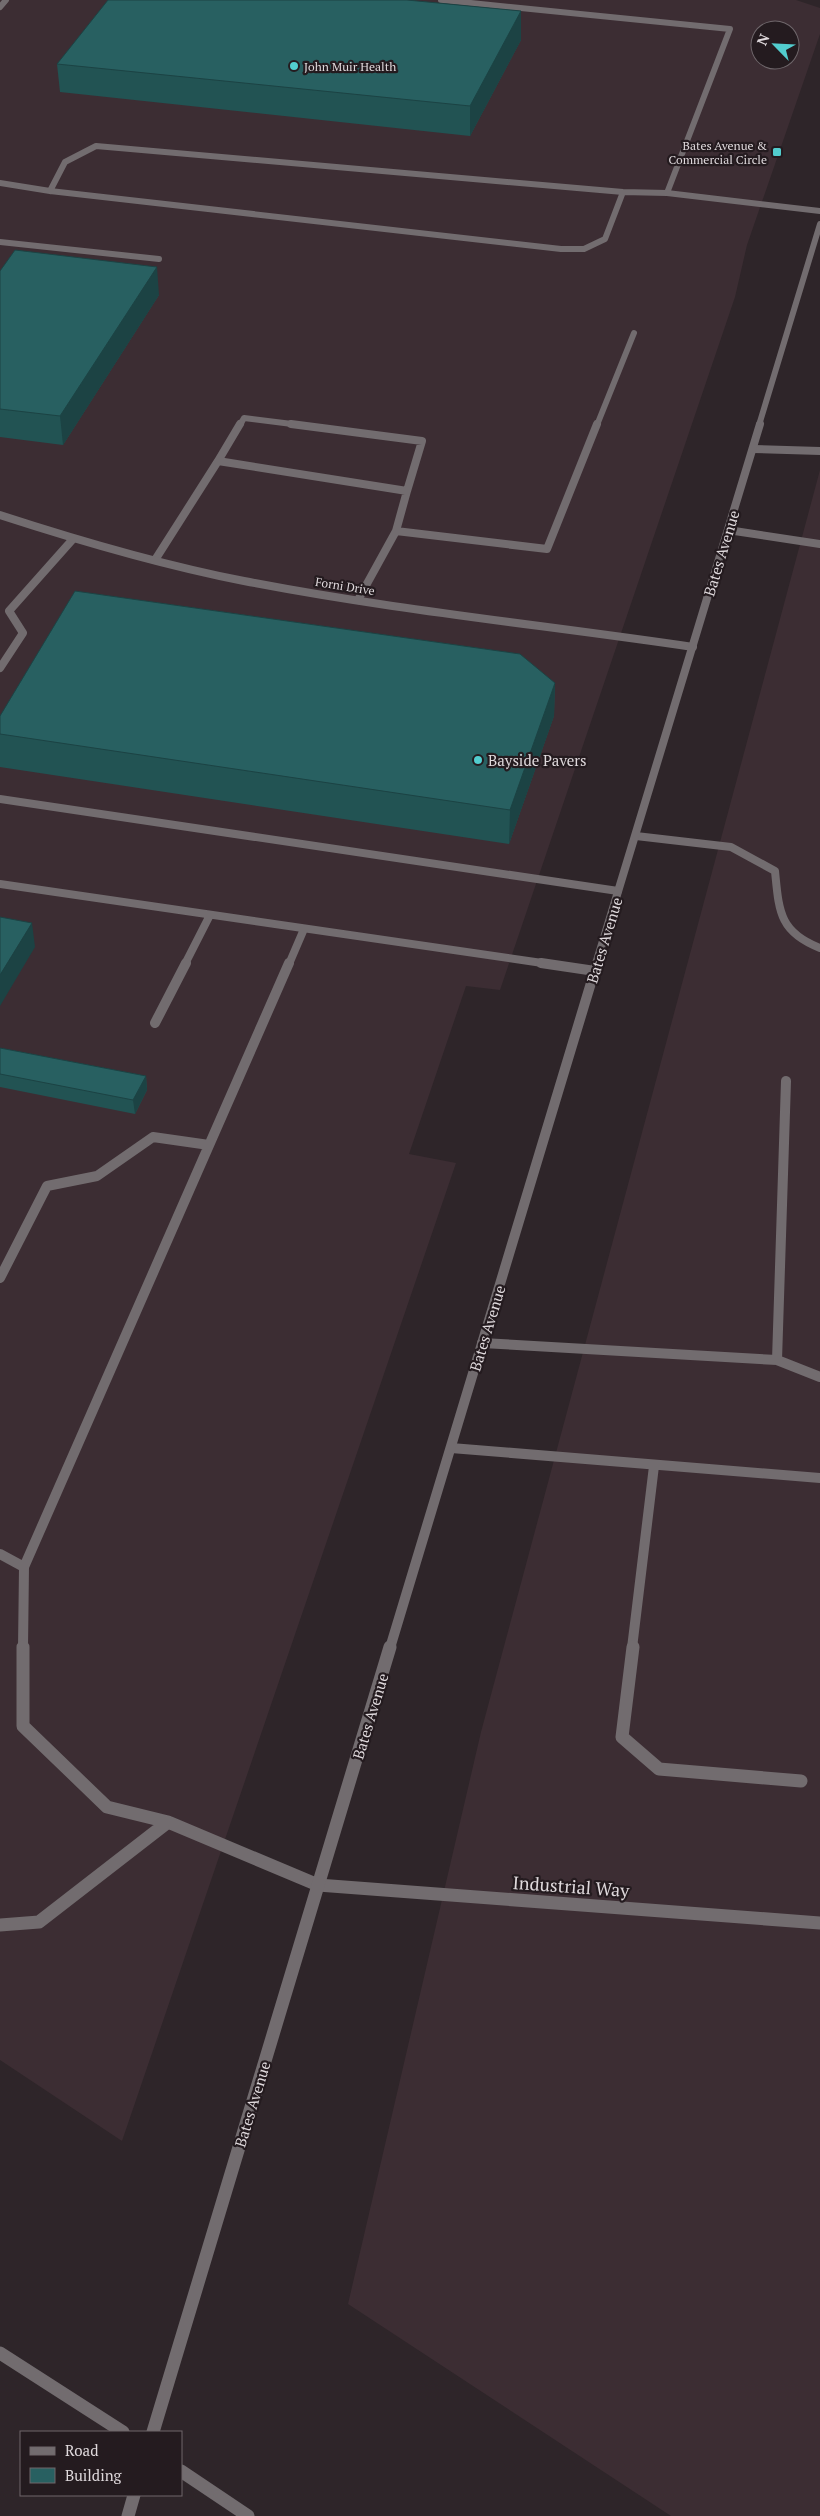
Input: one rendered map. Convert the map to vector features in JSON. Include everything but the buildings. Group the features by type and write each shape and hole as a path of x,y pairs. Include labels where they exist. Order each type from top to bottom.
{"street":[{"path":"0,7 6,0"},
{"path":"441,0 730,29 668,193"},
{"path":"50,191 65,162 96,146 623,192 668,193 820,211"},
{"path":"0,183 50,191 561,250 584,249 605,240 623,192"},
{"name":"Bates Avenue","path":"153,2431 820,224"},
{"path":"0,242 159,259"},
{"path":"396,531 547,549 634,333"},
{"path":"155,560 244,418 422,441 396,531 358,600"},
{"path":"753,449 820,451"},
{"path":"218,461 407,491"},
{"name":"Forni Drive","path":"0,515 73,539 244,581 358,600 693,647"},
{"path":"728,530 820,544"},
{"path":"0,668 23,633 9,611 73,539"},
{"path":"0,799 618,891"},
{"path":"636,836 732,847 775,871 779,912 800,940 820,948"},
{"path":"0,884 595,971"},
{"path":"155,1024 210,915"},
{"path":"0,1554 24,1567 304,929"},
{"path":"777,1360 786,1081"},
{"path":"0,1278 47,1186 97,1176 153,1137 210,1145"},
{"path":"482,1343 777,1360 820,1377"},
{"path":"451,1448 820,1478"},
{"path":"654,1466 622,1737 659,1769 801,1781"},
{"name":"Industrial Way","path":"24,1567 22,1726 107,1807 168,1822 318,1885 820,1923"},
{"path":"0,1925 39,1922 168,1822"},
{"path":"0,2353 121,2431"},
{"path":"182,2472 248,2516"},
{"path":"128,2516 134,2496"}],"shaded area":[{"path":"0,0 796,0 820,8 820,34 747,245 735,297 500,990 466,986 409,1154 456,1163 122,2141 0,2060"},
{"path":"820,470 820,2516 671,2516 348,2304 481,1732"}],"place":[{"name":"John Muir Health","path":"294,66"},
{"name":"Bates Avenue & Commercial Circle","path":"777,152"},
{"name":"Bayside Pavers","path":"478,760"}]}
